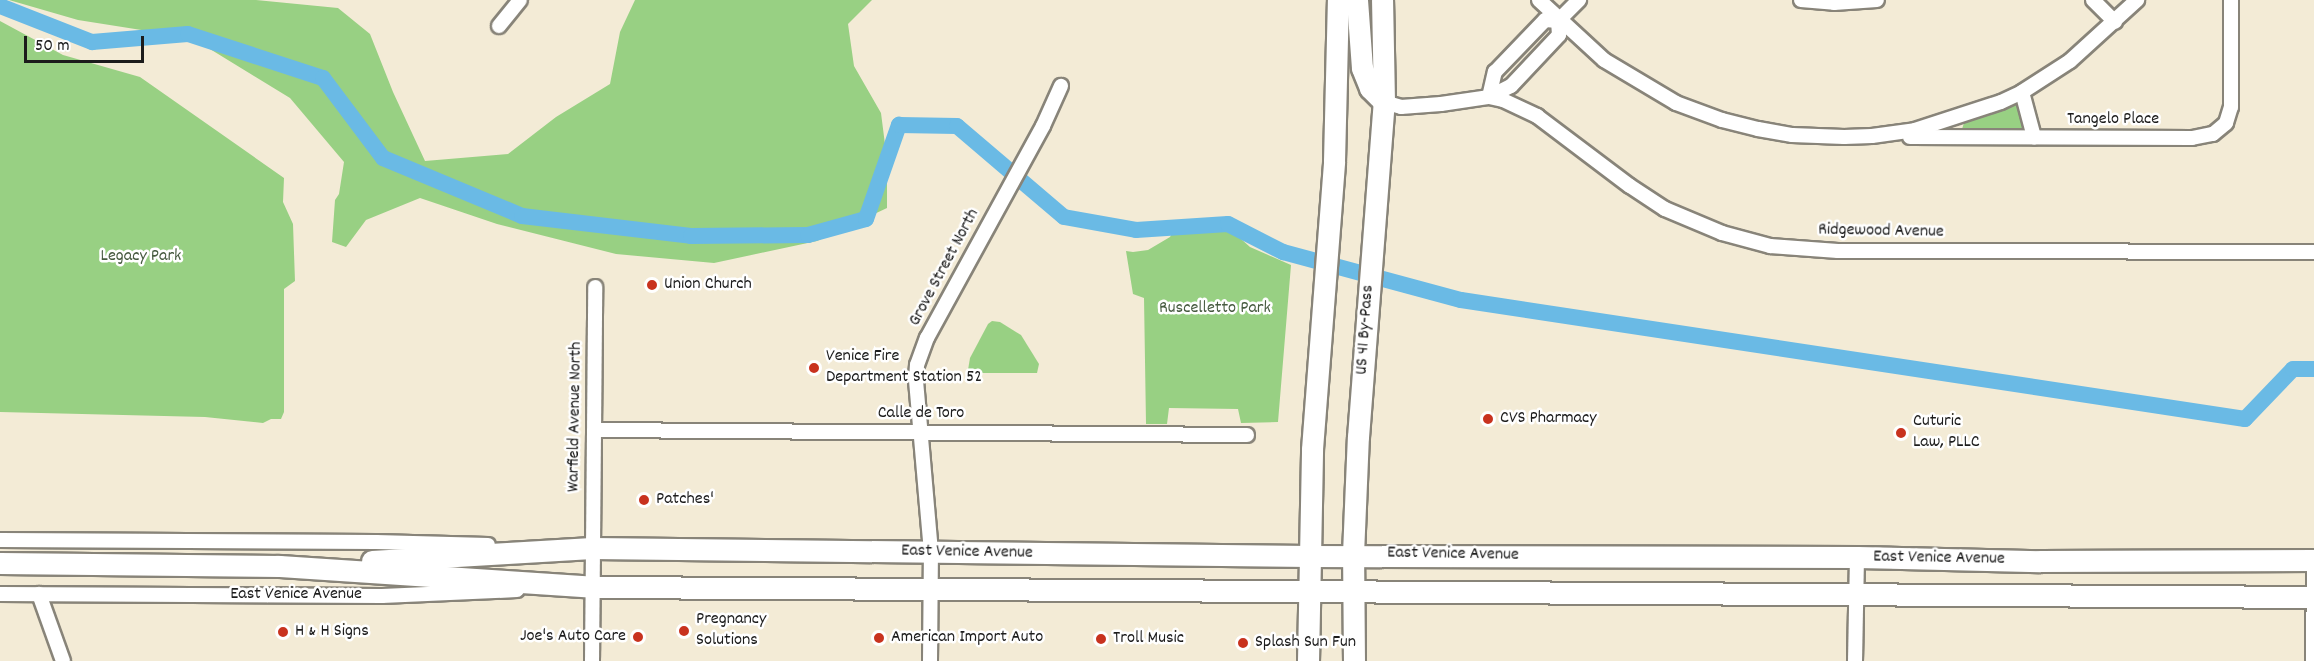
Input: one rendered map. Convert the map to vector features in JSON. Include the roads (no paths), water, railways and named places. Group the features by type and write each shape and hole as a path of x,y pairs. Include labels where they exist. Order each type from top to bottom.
{"main road":[{"path":"1308,661 1312,438 1337,112 1338,0"},
{"path":"1357,0 1362,68 1370,88 1384,102"},
{"name":"US 41 By-Pass","path":"1354,661 1353,554 1358,437 1384,102 1382,0"},
{"name":"East Venice Avenue","path":"285,566 592,548 1309,556 1353,554 1857,557 2040,561 2314,560"},
{"name":"East Venice Avenue","path":"0,563 285,566 593,587 2314,597"}],"street":[{"path":"499,26 520,0"},
{"path":"1539,0 1583,44 1628,77 1676,103 1741,125 1792,135 1872,136 1945,122 2022,92 2070,61 2137,0"},
{"path":"1384,102 1394,106 1420,106 1489,97 1511,86 1559,35 1558,21 1579,0"},
{"path":"1801,0 1834,3 1877,0"},
{"path":"2093,0 2115,22"},
{"name":"Tangelo Place","path":"1872,136 2192,138 2219,131 2226,123 2231,107 2231,0"},
{"path":"1489,97 1495,72 1545,20 1558,21"},
{"name":"Grove Street North","path":"930,661 931,552 916,379 920,355 1027,155 1061,86"},
{"path":"2022,92 2034,138"},
{"name":"Ridgewood Avenue","path":"1489,97 1503,100 1537,116 1630,186 1665,209 1722,233 1770,246 1839,251 2314,252"},
{"name":"Warfield Avenue North","path":"592,661 595,287"},
{"name":"Calle de Toro","path":"595,430 1247,435"},
{"name":"East Venice Avenue","path":"0,540 376,542 592,548"},
{"path":"1856,661 1857,557"},
{"path":"2313,661 2314,560"},
{"name":"East Venice Avenue","path":"0,594 382,596 593,587"},
{"path":"39,594 63,661"}],"waterway":[{"path":"0,6 92,42 188,34 323,78 383,158 522,216 691,236 808,235 866,219 899,125 957,126 1064,217 1136,230 1228,224 1283,252 1461,300 2245,419 2293,369 2314,369"}],"place":[{"name":"Union Church","path":"652,285"},
{"name":"Venice Fire Department Station 52","path":"814,368"},
{"name":"CVS Pharmacy","path":"1488,419"},
{"name":"Cuturic Law, PLLC","path":"1901,433"},
{"name":"Patches'","path":"644,500"},
{"name":"Pregnancy Solutions","path":"684,631"},
{"name":"H & H Signs","path":"283,632"},
{"name":"Joe's Auto Care","path":"638,637"},
{"name":"American Import Auto","path":"879,638"},
{"name":"Troll Music","path":"1101,639"},
{"name":"Splash Sun Fun","path":"1243,643"}],"park label":[{"name":"Legacy Park","path":"141,257"},
{"name":"Ruscelletto Park","path":"1215,309"}]}
